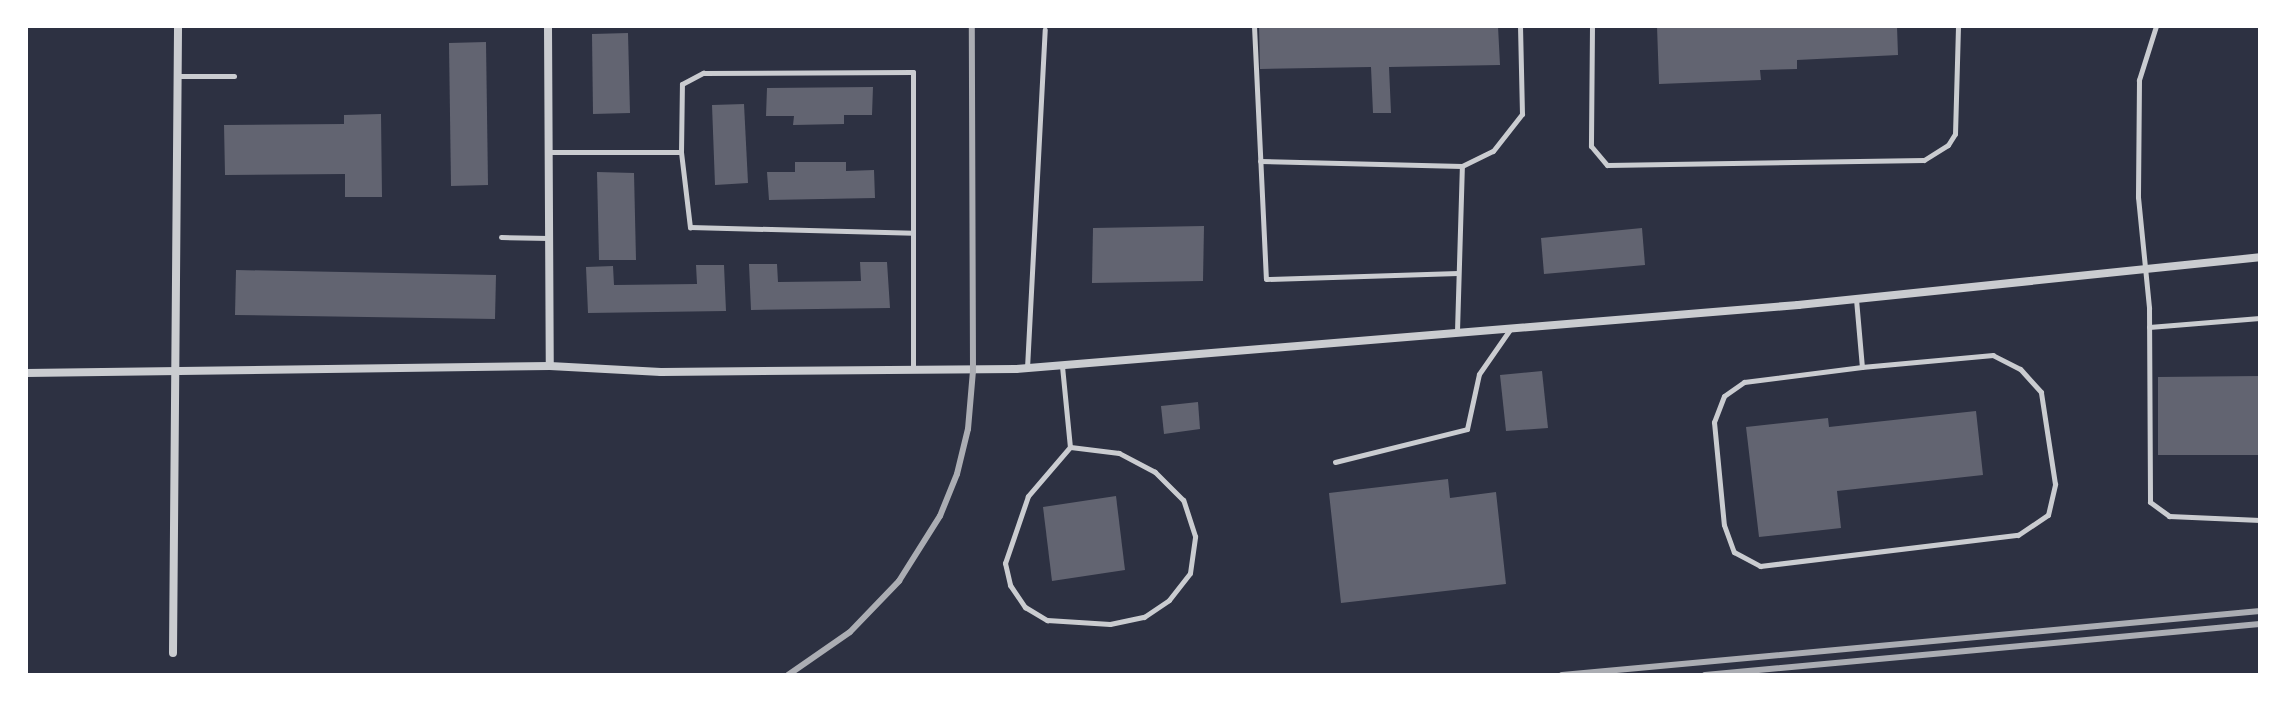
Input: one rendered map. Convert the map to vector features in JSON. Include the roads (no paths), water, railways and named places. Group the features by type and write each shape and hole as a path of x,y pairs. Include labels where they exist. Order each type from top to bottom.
{"street":[{"path":"173,653 178,26"},
{"path":"548,26 550,366"},
{"path":"26,373 550,366 661,372 1027,369 1856,299 2144,272 2260,257"}],"lane":[{"path":"1254,26 1266,279 1458,273"},
{"path":"1260,161 1462,166 1493,151 1522,114 1520,26"},
{"path":"1592,26 1591,146 1607,165 1924,160 1948,145 1955,134 1958,26"},
{"path":"2156,26 2139,80 2138,197 2149,327 2150,502 2169,516 2260,520"},
{"path":"1027,369 1045,29"},
{"path":"913,233 690,227 681,152 682,84 703,73 913,72 913,233 913,371"},
{"path":"178,76 234,76"},
{"path":"549,152 681,152"},
{"path":"1457,331 1462,166"},
{"path":"501,237 549,238"},
{"path":"1856,299 1862,367"},
{"path":"2149,327 2260,318"},
{"path":"1335,462 1467,429 1479,374 1512,327"},
{"path":"1993,355 2020,369 2041,392 2055,484 2048,515 2018,535 1760,566 1734,552 1724,525 1714,422 1724,396 1744,382 1862,367 1993,355"},
{"path":"1062,366 1070,447 1028,496 1005,563 1010,585 1025,607 1047,620 1110,624 1144,617 1169,600 1190,573 1195,536 1183,500 1155,472 1119,453 1070,447"}],"railway":[{"path":"788,675 850,632 899,581 940,516 957,474 968,429 973,371 972,26"},
{"path":"1562,675 2260,611"},
{"path":"1705,675 2260,624"}]}
